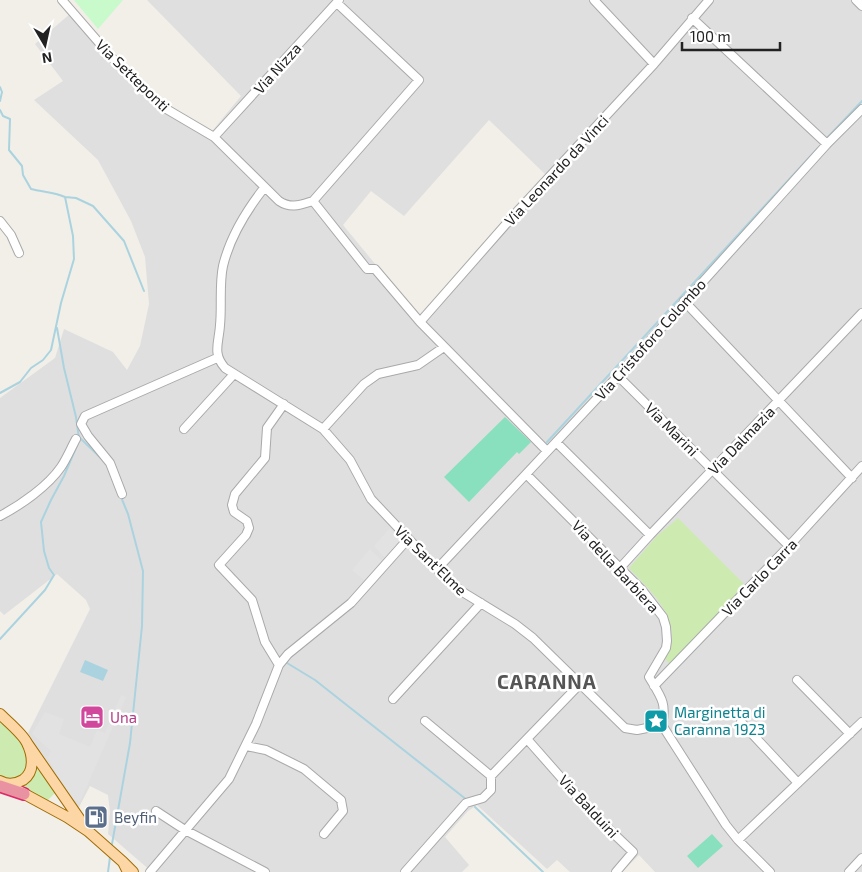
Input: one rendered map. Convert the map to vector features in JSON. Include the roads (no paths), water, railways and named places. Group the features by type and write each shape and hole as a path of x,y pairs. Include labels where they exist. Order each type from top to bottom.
{"highway":[{"path":"1,783 24,794"}],"main road":[{"path":"0,714 27,743 88,831"},
{"path":"1,783 17,782 28,776 32,765 27,743"},
{"path":"24,794 67,817 88,831 133,872"},
{"path":"122,862 128,872"}],"street":[{"name":"Via Setteponti","path":"62,0 114,60 163,107 214,137"},
{"path":"594,0 654,64"},
{"name":"Via Leonardo da Vinci","path":"420,322 514,216 654,64 709,0"},
{"path":"856,0 862,6"},
{"name":"Via Nizza","path":"214,137 338,2"},
{"path":"214,137 241,162 264,188 285,205 294,207 313,200 419,80 338,2"},
{"path":"692,18 825,142"},
{"name":"Via Cristoforo Colombo","path":"437,569 618,376 825,142 862,109"},
{"path":"122,494 110,463 88,436 81,424 85,416 218,359 223,267 242,219 264,188"},
{"path":"313,200 367,269 375,269 420,322 547,451"},
{"path":"0,222 11,236 19,253"},
{"path":"684,301 852,478"},
{"name":"Via Dalmazia","path":"620,568 862,313"},
{"path":"323,429 364,384 378,374 418,365 444,346"},
{"name":"Via Sant'Elme","path":"218,359 225,368 323,429 350,460 372,499 437,569 461,592 481,603 532,638 625,728 637,730 662,726"},
{"path":"184,429 234,374"},
{"name":"Via Marini","path":"618,376 789,546"},
{"path":"279,666 265,642 252,600 219,564 246,535 249,528 247,521 234,512 232,505 235,494 265,458 266,428 284,404"},
{"path":"0,516 14,509 50,480 62,466 76,439"},
{"path":"556,442 650,535"},
{"name":"Via Carlo Carra","path":"654,686 789,546 862,466"},
{"name":"Via della Barbiera","path":"526,474 620,568 663,616 666,627 666,648 650,677 654,686"},
{"path":"150,872 229,779 246,746 279,666 288,654 358,596 408,539"},
{"path":"393,699 481,603"},
{"path":"797,680 850,734"},
{"path":"405,872 466,803 483,798 491,790 491,776 580,684"},
{"path":"654,686 662,700 665,711 662,726 726,825 770,872"},
{"path":"425,721 491,776"},
{"path":"741,722 798,783"},
{"path":"738,840 862,722"},
{"name":"Via Balduini","path":"527,739 594,815 633,852 616,872"},
{"path":"246,746 266,750 304,768 341,800 343,811 324,834"},
{"path":"156,811 185,830 266,872"},
{"path":"849,872 862,858"}],"water":[{"path":"85,660 108,670 103,681 80,672"}],"waterway":[{"path":"0,87 2,92 0,101"},
{"path":"826,139 862,101"},
{"path":"0,110 3,116 10,119 9,150 22,166 23,175 31,189 65,197 73,236 74,259 61,303 51,350 43,360 31,368 20,382 0,393"},
{"path":"547,442 818,148"},
{"path":"65,197 76,198 93,206 124,241 144,291"},
{"path":"57,328 79,438"},
{"path":"79,437 106,463"},
{"path":"0,639 45,590 54,575 49,568 44,551 41,522 78,443"},
{"path":"112,844 130,743 142,626 143,571 128,514 121,497"},
{"path":"287,663 315,680 467,800"},
{"path":"475,807 543,872"},
{"path":"108,872 110,857"}],"place":[{"name":"Una","path":"92,717"},
{"name":"Marginetta di Caranna 1923","path":"656,721"},
{"name":"Beyfin","path":"96,817"}],"district":[{"name":"CARANNA","path":"547,681"}]}
